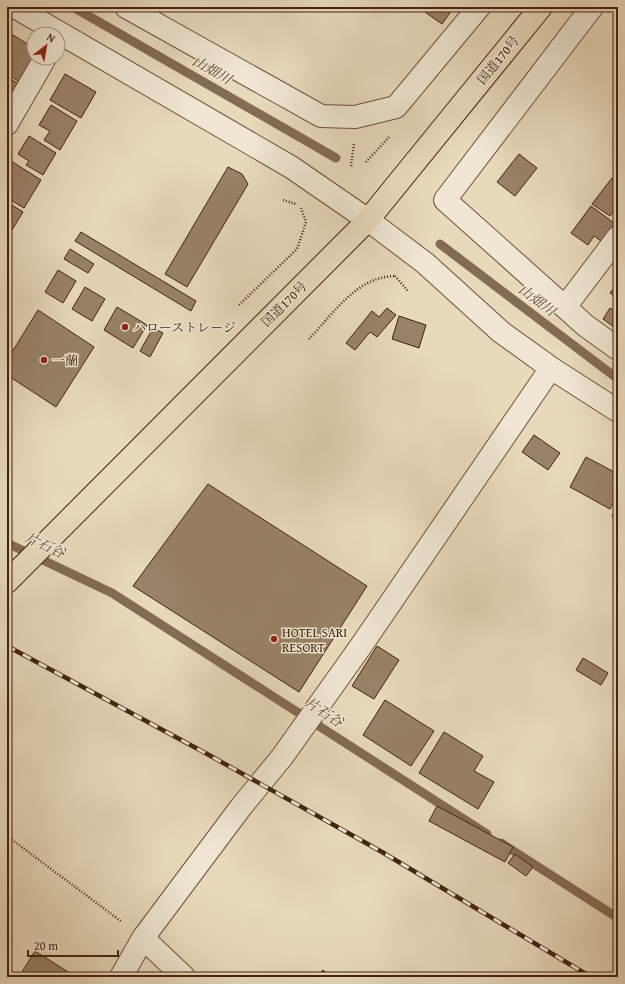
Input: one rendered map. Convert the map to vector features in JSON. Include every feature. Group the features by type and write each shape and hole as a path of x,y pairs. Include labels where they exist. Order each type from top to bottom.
{"highway":[{"name":"国道170号","path":"7,582 368,220 541,7"}],"street":[{"path":"15,7 45,26"},
{"path":"126,7 321,116 355,117 396,106 479,7"},
{"path":"592,7 445,200 586,326 618,349"},
{"path":"66,39 291,167 368,220 425,263 501,332 551,368 618,411"},
{"path":"7,124 40,66"},
{"path":"565,307 618,237"},
{"path":"121,977 144,938 241,807 282,757 361,646 551,368"},
{"path":"144,938 184,977"}],"path":[{"path":"283,200 300,205"},
{"path":"240,304 297,249 306,222 299,201"},
{"path":"395,276 408,291"},
{"path":"309,339 355,290 374,279 395,276 401,277"},
{"path":"7,836 144,938"}],"building":[{"path":"418,7 454,7 442,24"},
{"path":"13,35 26,43 26,66 31,66 23,84 7,74 7,44"},
{"path":"65,74 96,92 81,118 50,100"},
{"path":"7,77 22,86 7,111"},
{"path":"51,105 77,121 60,150 44,140 50,131 39,125"},
{"path":"29,136 56,153 43,175 26,165 29,161 18,154"},
{"path":"519,154 537,168 515,196 497,182"},
{"path":"11,161 41,180 24,208 9,199 13,192 7,188 7,168"},
{"path":"228,167 242,174 248,184 187,287 165,274"},
{"path":"612,178 618,183 618,211 616,209 610,216 592,204"},
{"path":"7,202 23,212 7,238"},
{"path":"591,206 618,226 618,232 608,246 594,236 588,245 571,233"},
{"path":"81,232 196,301 191,311 75,241"},
{"path":"70,249 94,264 88,273 64,259"},
{"path":"58,270 76,281 63,303 45,292"},
{"path":"618,282 618,299 610,293"},
{"path":"85,287 105,299 92,321 72,309"},
{"name":"ハローストレージ","path":"117,307 147,325 133,348 104,330"},
{"path":"387,308 396,315 377,337 370,332 355,350 346,343 372,311 379,317"},
{"path":"610,308 618,313 618,330 603,319"},
{"path":"38,310 94,347 56,407 7,375 7,360"},
{"path":"399,316 426,325 419,348 392,339"},
{"path":"153,328 163,333 150,357 140,351"},
{"path":"534,435 560,453 548,470 522,452"},
{"path":"586,457 618,474 618,494 610,509 570,487"},
{"name":"HOTEL SARI RESORT","path":"208,484 367,586 299,692 133,586"},
{"path":"618,504 618,519 612,516"},
{"path":"377,646 399,660 374,699 352,686"},
{"path":"583,658 608,673 601,685 576,670"},
{"path":"385,700 434,731 411,766 363,735"},
{"path":"444,732 483,756 474,771 494,782 478,809 419,773"},
{"path":"437,806 513,847 505,862 429,821"},
{"path":"515,854 533,867 526,876 508,863"},
{"path":"35,951 73,975 72,977 22,977 20,975"},
{"path":"323,970 331,977 316,977"}],"waterway":[{"name":"山畑川","path":"73,7 336,158"},
{"name":"山畑川","path":"440,244 618,379"},
{"name":"片石谷","path":"7,543 112,593 487,834"},
{"name":"片石谷","path":"501,843 618,918"}],"railway":[{"path":"7,646 209,755 382,852 591,977"}],"place":[{"name":"ハローストレージ","path":"125,327"},
{"name":"一蘭","path":"44,360"},
{"name":"HOTEL SARI RESORT","path":"274,639"}]}
